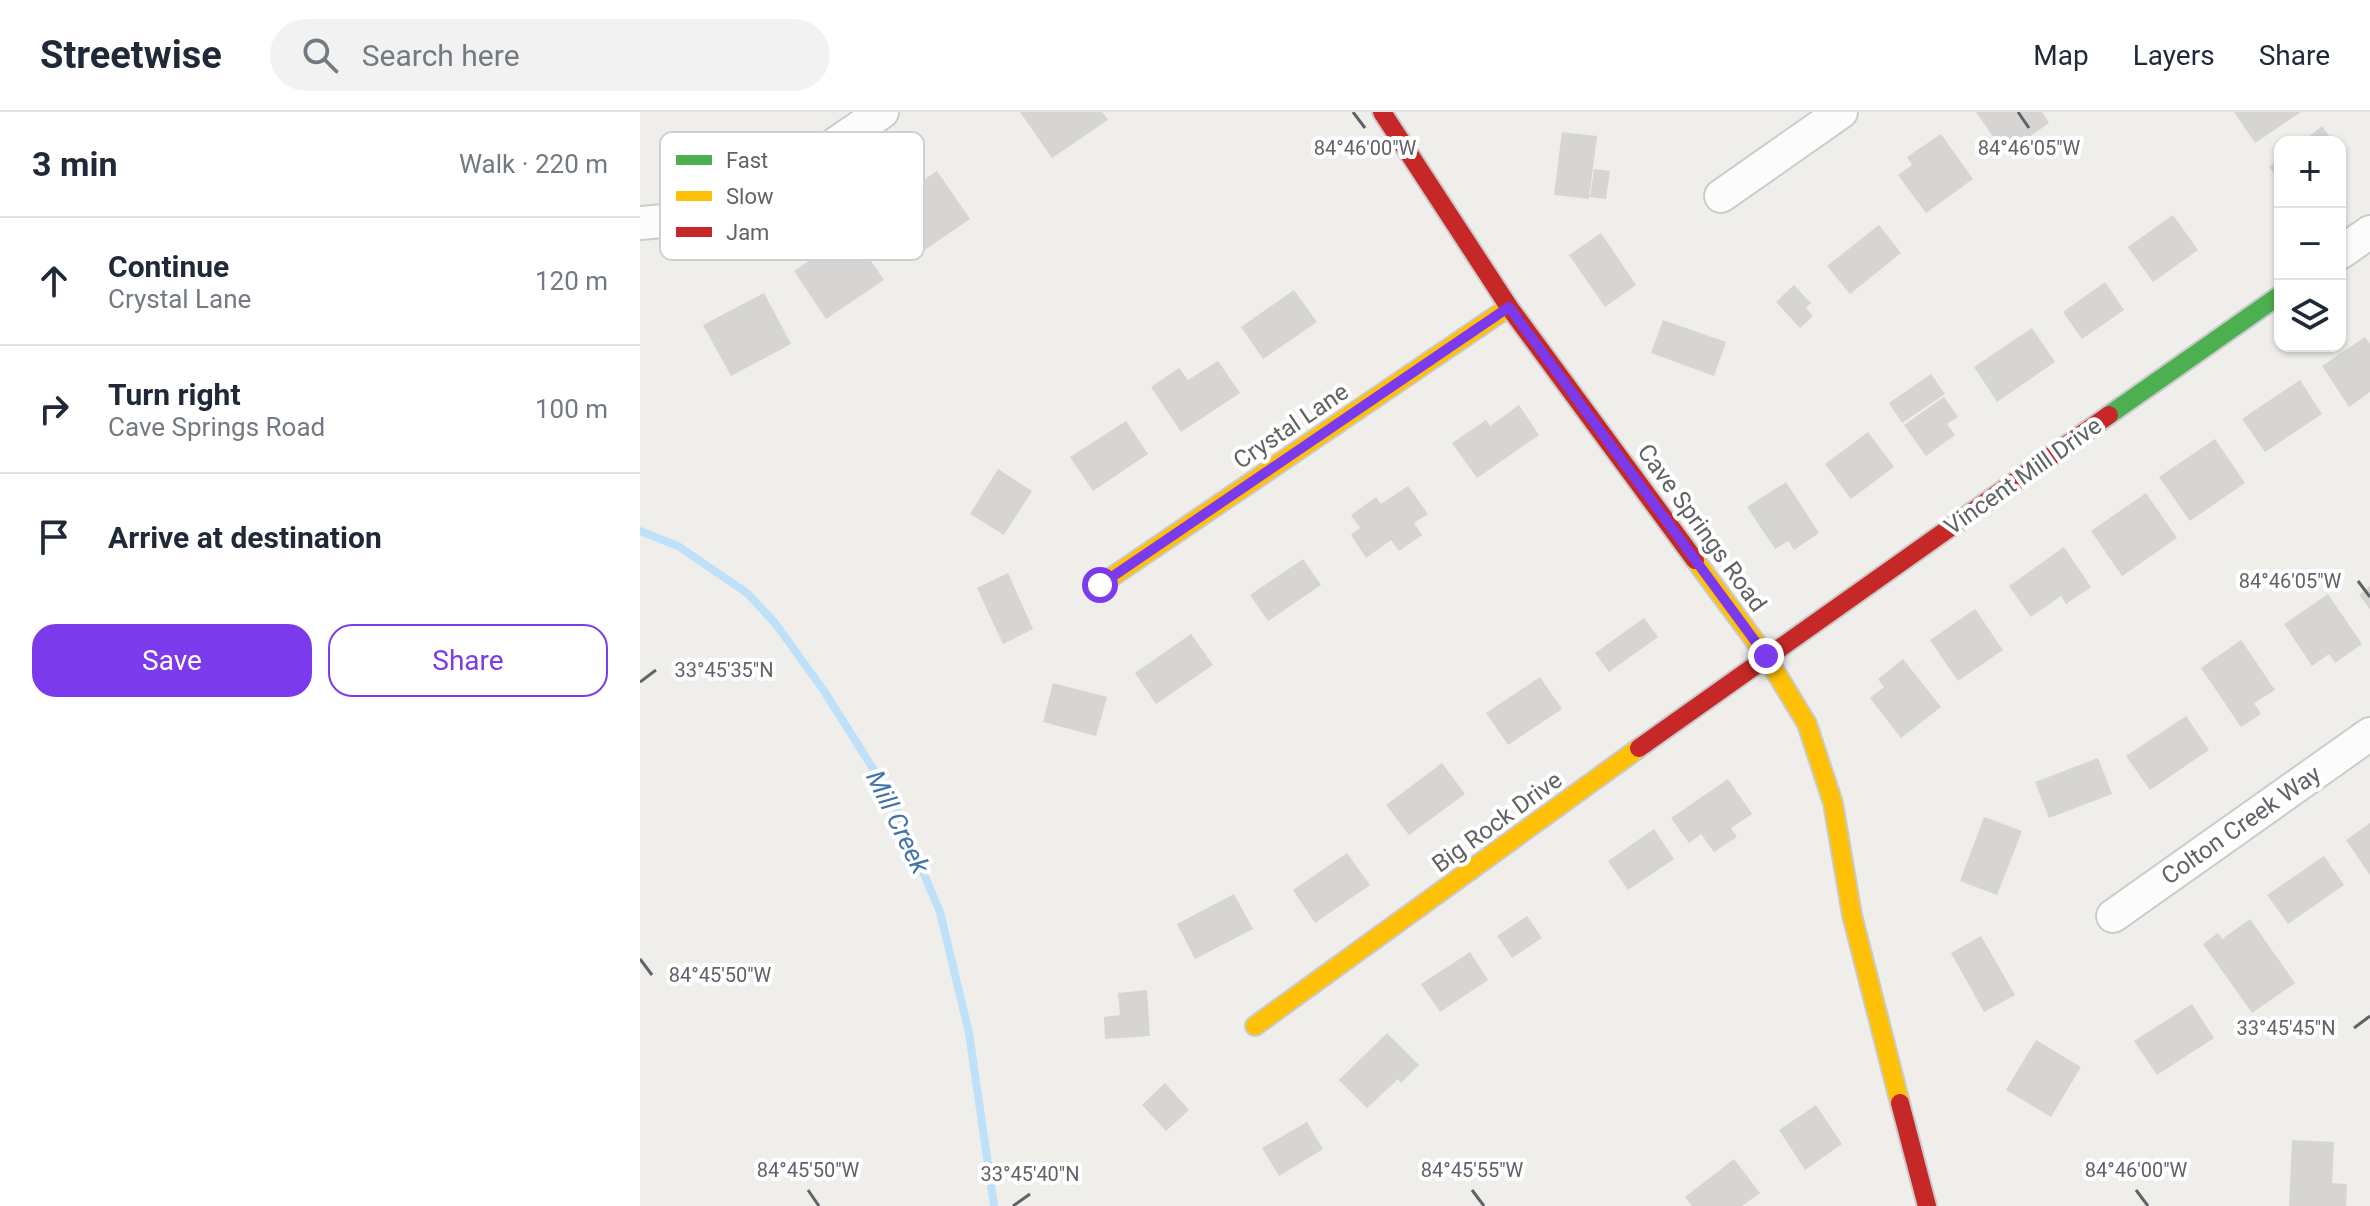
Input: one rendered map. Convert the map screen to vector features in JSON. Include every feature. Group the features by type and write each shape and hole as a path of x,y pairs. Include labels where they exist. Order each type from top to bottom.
{"street":[{"path":"853,132 882,112"},
{"name":"Cave Springs Road","path":"1382,112 1509,307 1766,656 1807,724 1833,803 1852,915 1927,1206"},
{"path":"1721,196 1841,112"},
{"path":"640,223 660,221"},
{"path":"2346,249 2370,232"},
{"name":"Vincent Mill Drive","path":"1766,656 2274,299"},
{"name":"Crystal Lane","path":"1100,585 1509,307"},
{"name":"Big Rock Drive","path":"1255,1026 1766,656"},
{"name":"Colton Creek Way","path":"2113,916 2370,734"}],"building":[{"path":"1020,112 1102,112 1108,120 1052,158"},
{"path":"1976,112 2042,112 2049,123 2005,154"},
{"path":"2234,112 2301,112 2255,143"},
{"path":"2322,126 2330,136 2310,136"},
{"path":"1562,132 1597,136 1589,199 1554,195"},
{"path":"1941,134 1973,179 1926,213 1898,175 1912,165 1907,157"},
{"path":"1594,169 1610,171 1606,199 1590,197"},
{"path":"937,171 970,219 924,250 924,180"},
{"path":"2173,215 2198,250 2153,282 2128,247"},
{"path":"1879,225 1901,253 1850,294 1827,266"},
{"path":"1601,233 1636,285 1605,307 1569,255"},
{"path":"810,260 870,260 884,280 826,319 794,271"},
{"path":"2105,282 2124,310 2082,339 2063,312"},
{"path":"1794,285 1811,303 1806,308 1813,316 1800,328 1776,302"},
{"path":"1294,290 1317,322 1263,359 1241,327"},
{"path":"764,293 791,344 731,376 703,325"},
{"path":"1663,320 1726,342 1714,376 1651,353"},
{"path":"2032,328 2055,362 1997,402 1974,367"},
{"path":"2365,337 2370,344 2370,392 2349,407 2322,366"},
{"path":"1218,361 1240,393 1181,432 1151,387 1179,368 1188,380"},
{"path":"1931,374 1945,394 1902,423 1889,403"},
{"path":"2300,380 2322,414 2265,452 2242,419"},
{"path":"1944,397 1958,417 1947,424 1955,435 1926,456 1904,425"},
{"path":"1519,405 1539,435 1477,478 1452,443 1486,420 1490,426"},
{"path":"1126,421 1148,454 1093,491 1070,457"},
{"path":"1868,432 1894,467 1851,499 1825,464"},
{"path":"2215,439 2245,483 2190,521 2159,477"},
{"path":"998,469 1032,491 1004,535 970,514"},
{"path":"1786,482 1819,533 1794,550 1788,541 1775,549 1747,507"},
{"path":"1408,486 1428,514 1414,523 1422,535 1399,551 1391,540 1366,558 1351,535 1360,528 1351,515 1376,497 1381,504"},
{"path":"2146,493 2177,538 2122,576 2091,531"},
{"path":"2064,547 2091,587 2066,604 2061,596 2031,617 2009,586"},
{"path":"1303,559 1321,585 1268,621 1250,595"},
{"path":"1008,573 1033,629 1003,644 977,588"},
{"path":"2370,586 2370,609 2359,595"},
{"path":"2328,594 2362,644 2335,663 2329,654 2312,666 2284,624"},
{"path":"1975,609 2003,650 1958,681 1930,640"},
{"path":"1644,618 1658,637 1609,672 1595,653"},
{"path":"1191,634 1213,665 1156,704 1135,673"},
{"path":"2241,640 2275,690 2254,703 2261,714 2241,727 2201,668"},
{"path":"1903,659 1941,707 1901,738 1870,698 1884,687 1878,679"},
{"path":"1540,677 1562,709 1508,745 1486,713"},
{"path":"1053,683 1107,697 1096,736 1043,722"},
{"path":"2186,716 2209,750 2150,790 2126,756"},
{"path":"2098,758 2112,794 2049,818 2035,782"},
{"path":"1442,763 1465,794 1409,835 1386,805"},
{"path":"1728,779 1752,814 1731,828 1737,837 1714,852 1701,834 1689,843 1671,818"},
{"path":"1984,817 2022,831 1997,895 1960,881"},
{"path":"2370,823 2370,875 2346,840"},
{"path":"1654,829 1674,859 1628,890 1608,861"},
{"path":"1347,853 1370,885 1315,923 1293,890"},
{"path":"2324,856 2344,885 2288,924 2267,895"},
{"path":"1234,894 1253,929 1195,959 1177,924"},
{"path":"1527,916 1542,938 1512,958 1497,936"},
{"path":"2250,919 2295,983 2252,1013 2203,944 2218,933 2222,939"},
{"path":"1981,936 2015,995 1984,1012 1951,953"},
{"path":"1470,952 1488,980 1440,1012 1421,984"},
{"path":"1147,990 1150,1036 1105,1039 1104,1017 1120,1015 1118,993"},
{"path":"2192,1004 2214,1038 2157,1075 2134,1041"},
{"path":"1387,1033 1419,1065 1401,1083 1398,1079 1367,1108 1339,1080"},
{"path":"2036,1040 2081,1067 2051,1117 2006,1090"},
{"path":"1165,1083 1189,1110 1166,1131 1142,1105"},
{"path":"1816,1105 1842,1144 1805,1170 1779,1130"},
{"path":"1307,1122 1323,1149 1279,1176 1262,1148"},
{"path":"2292,1140 2334,1142 2332,1183 2347,1184 2346,1206 2289,1206"},
{"path":"1734,1159 1760,1193 1742,1206 1692,1206 1685,1197"}],"waterway":[{"name":"Mill Creek","path":"640,531 678,546 747,593 775,623 824,691 891,797 940,912 969,1033 994,1206"}],"traffic: fast":[{"path":"2109,415 2274,299"}],"traffic: slow":[{"path":"1100,585 1509,307"},
{"path":"1695,560 1766,656 1807,724 1833,803 1852,915 1900,1103"},
{"path":"1255,1026 1639,748"}],"traffic: jam":[{"path":"1382,112 1509,307 1695,560"},
{"path":"1639,748 2109,415"},
{"path":"1900,1103 1927,1206"}],"route":[{"path":"1100,585 1509,307 1766,656"}]}
